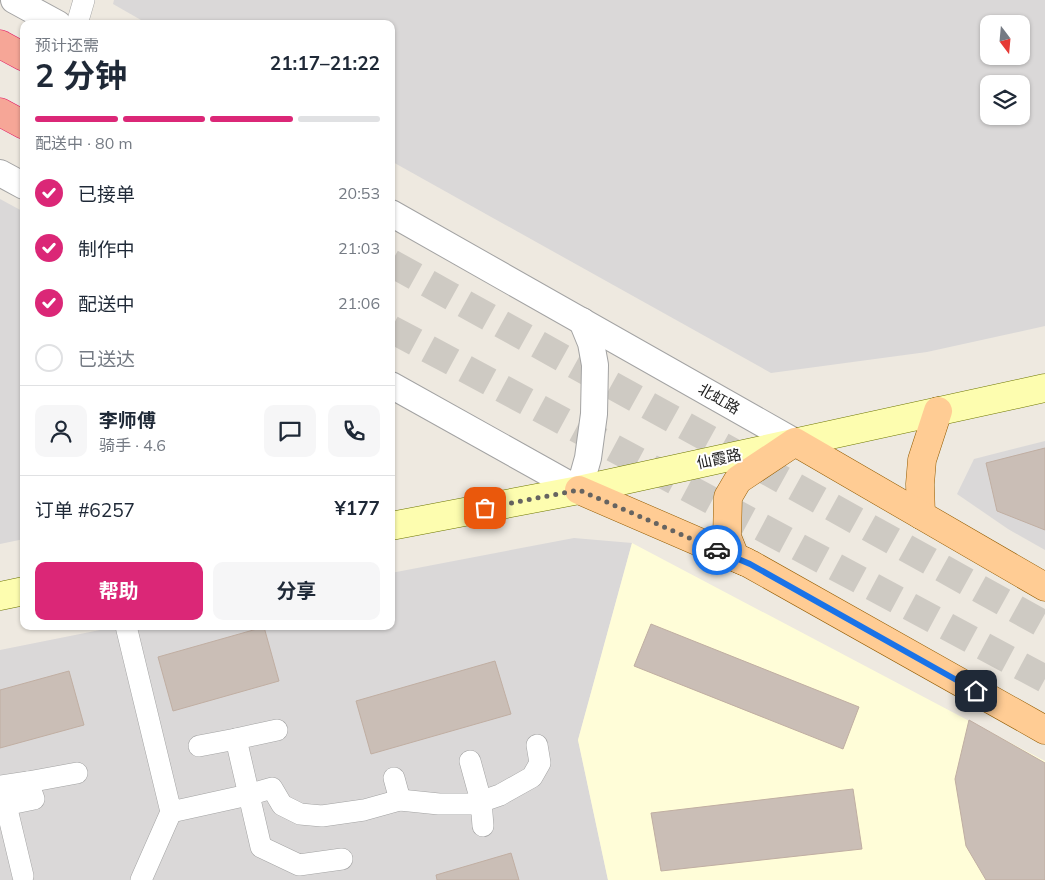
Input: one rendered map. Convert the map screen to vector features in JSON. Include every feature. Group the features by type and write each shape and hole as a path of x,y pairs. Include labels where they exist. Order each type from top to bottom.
{"highway":[{"path":"0,44 20,55"},
{"path":"0,112 20,123"}],"main road":[{"name":"仙霞路","path":"395,525 579,490 1045,388"},
{"path":"921,515 920,484 922,460 938,411"},
{"name":"北虹路","path":"795,442 1045,587"},
{"path":"735,557 727,537 728,497 738,480 795,442"},
{"path":"579,490 759,569 1045,730"},
{"path":"0,596 20,592"}],"street":[{"path":"14,0 51,20"},
{"path":"78,20 84,0"},
{"path":"0,173 20,184"},
{"name":"北虹路","path":"395,215 795,442"},
{"path":"395,387 579,490 588,458 594,414 595,365 591,343 582,321"},
{"path":"127,630 171,812 141,880"},
{"path":"199,746 277,730"},
{"path":"236,739 261,847 299,865 342,859"},
{"path":"171,812 272,788 282,805 300,814 322,816 364,810 400,800 439,804 474,804 500,795 532,777 540,762 537,745"},
{"path":"470,761 481,802 483,826"},
{"path":"23,876 2,799 28,782 77,773"},
{"path":"394,778 400,800"}],"shaded area":[{"path":"114,0 1045,0 1045,326 927,352 771,373 395,163 395,20 141,20 113,4"},
{"path":"0,199 20,210 20,540 0,544"},
{"path":"1045,441 1045,550 1008,529 957,494 974,459"},
{"path":"574,538 632,543 578,740 608,880 0,880 0,650 100,630 395,630 395,572"},
{"path":"632,543 1045,761 1045,880 608,880 578,740"}],"building":[{"path":"1045,448 1045,530 997,511 986,463"},
{"path":"651,624 859,707 843,749 634,666"},
{"path":"253,630 265,630 279,681 173,711 158,657"},
{"path":"495,661 511,714 371,754 356,701"},
{"path":"69,671 84,725 0,748 0,690"},
{"path":"969,720 1045,763 1045,880 986,880 966,846 955,779"},
{"path":"853,789 862,849 661,871 651,813"},
{"path":"511,853 519,880 437,880 436,875"}],"tunnel":[{"path":"395,265 1045,625"},
{"path":"395,331 1045,679"}],"way so far":[{"path":"485,508 579,490 717,550"}],"route":[{"path":"717,550 750,564 976,691"}]}
